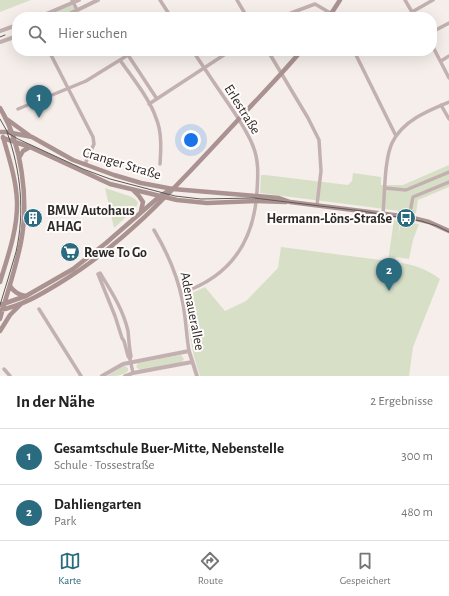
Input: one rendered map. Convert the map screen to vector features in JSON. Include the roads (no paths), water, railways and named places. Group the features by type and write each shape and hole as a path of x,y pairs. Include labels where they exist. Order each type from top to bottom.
{"main road":[{"path":"332,12 340,0"},
{"path":"2,307 23,303 45,292 87,265 134,227 166,197 282,74 297,56"},
{"path":"0,108 13,133 23,179 24,207 22,241 10,286 2,307 0,319"},
{"path":"7,119 32,137"},
{"name":"Cranger Straße","path":"1,134 13,133 32,137 74,160 129,179 173,189 257,198"},
{"path":"0,282 12,240 17,201 14,176 1,134"},
{"name":"Cranger Straße","path":"1,134 14,142 30,147 110,184 177,200 193,203 257,198 279,198 290,202 409,217 429,222 449,230"},
{"path":"19,158 24,151 30,147"},
{"path":"2,307 26,296 73,269 106,243 160,196 173,189"},
{"path":"132,190 143,202 141,212"},
{"path":"10,286 14,292 26,296"},
{"path":"0,331 10,315 23,303"}],"street":[{"path":"50,12 73,1 79,0"},
{"path":"73,12 98,0"},
{"path":"160,0 168,12"},
{"path":"237,0 245,12"},
{"path":"405,0 412,12 433,0"},
{"path":"73,1 77,10"},
{"path":"296,12 315,4 326,12"},
{"path":"437,29 449,23"},
{"path":"0,30 12,26"},
{"path":"0,42 12,38"},
{"path":"437,53 449,78"},
{"path":"52,56 94,140 94,144 85,164"},
{"path":"18,109 90,79 126,56"},
{"path":"129,56 157,99"},
{"name":"Erlestraße","path":"181,293 215,277 236,255 250,230 257,198 259,171 256,154 250,138 196,56"},
{"path":"149,104 222,56"},
{"path":"271,56 308,118 319,140 321,171 317,205"},
{"path":"356,56 396,136"},
{"path":"441,60 449,56"},
{"path":"120,60 156,117 161,147 160,164"},
{"path":"383,213 389,154 396,136 409,123 419,116 449,102"},
{"path":"441,105 449,119"},
{"path":"385,188 406,190 449,172"},
{"path":"409,217 413,197 449,182"},
{"name":"Adenauerallee","path":"154,230 176,274 181,293 189,351 197,376"},
{"path":"126,340 122,338 105,290 98,277 99,273 107,285 111,288 122,313 127,328 126,340 131,356 130,360 133,373"},
{"path":"105,290 111,288"},
{"path":"39,309 81,376"},
{"path":"115,316 122,313"},
{"path":"102,376 130,360 189,351"},
{"path":"125,376 133,373 192,362"},
{"path":"4,368 10,376"}],"tram line":[{"path":"0,37 5,35"},
{"path":"0,119 8,133 83,169 110,179 175,196 201,199 254,198 362,211 421,221 449,232"},
{"path":"0,305 16,252 19,237 21,207 16,162 7,132"}],"place":[{"name":"Gesamtschule Buer-Mitte, Nebenstelle","path":"39,118"},
{"name":"BMW Autohaus AHAG","path":"33,218"},
{"name":"Hermann-Löns-Straße","path":"406,218"},
{"name":"Rewe To Go","path":"70,252"},
{"name":"Dahliengarten","path":"389,291"}]}
